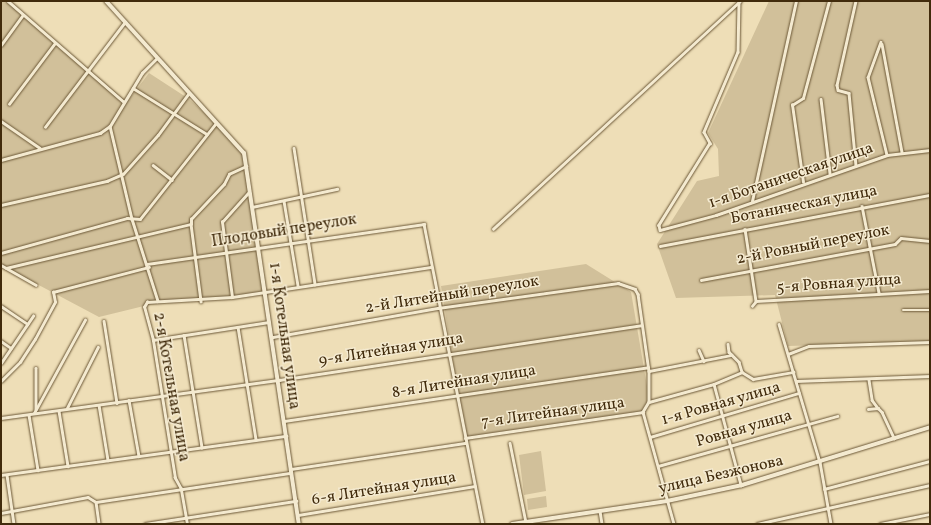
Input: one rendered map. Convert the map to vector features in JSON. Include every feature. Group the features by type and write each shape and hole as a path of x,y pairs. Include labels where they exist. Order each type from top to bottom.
{"street":[{"path":"8,1 86,71 124,102"},
{"path":"1,253 132,219 140,219 216,122 106,1"},
{"path":"493,229 740,1"},
{"name":"1-я Ботаническая улица","path":"740,1 738,52 704,132 710,143 659,225 660,230 716,215 803,182 888,155 902,152 930,150"},
{"path":"752,201 796,1"},
{"path":"803,182 792,106 803,98 829,1"},
{"path":"856,1 837,85 838,90 849,93 856,166"},
{"path":"1,45 23,15"},
{"path":"45,128 86,71 125,22"},
{"path":"888,155 868,77 881,42 902,152"},
{"path":"9,104 55,43"},
{"path":"1,160 100,133 110,126 133,88 157,58"},
{"path":"133,88 207,134"},
{"path":"1,205 107,181 121,175 174,114 189,93"},
{"path":"820,99 830,173"},
{"path":"1,121 40,149"},
{"name":"1-я Котельная улица","path":"216,122 244,153 273,337 299,524"},
{"name":"2-я Котельная улица","path":"110,126 136,234 148,266 158,301 147,302 144,307 153,340 174,478 181,489 187,524"},
{"path":"294,148 315,284"},
{"path":"152,165 172,180"},
{"path":"6,268 136,234 191,224 229,174 246,166"},
{"path":"252,207 337,189"},
{"path":"232,297 222,222 250,192"},
{"name":"Ботаническая улица","path":"660,246 862,206 930,195"},
{"path":"284,201 298,286"},
{"path":"862,206 879,293"},
{"path":"191,224 201,300"},
{"name":"Плодовый переулок","path":"1,380 20,362 35,339 55,302 53,292 148,266 195,256 259,250 424,224 431,267"},
{"path":"745,229 756,301"},
{"name":"2-й Ровный переулок","path":"701,280 871,247 895,244 901,238 930,241"},
{"path":"1,265 36,285"},
{"path":"158,301 201,300 232,297 266,290 431,267 482,524"},
{"name":"2-й Литейный переулок","path":"273,337 438,308 618,283 635,289 641,325"},
{"name":"5-я Ровная улица","path":"752,306 756,301 930,291"},
{"path":"1,306 28,324"},
{"path":"903,310 930,310"},
{"path":"1,363 33,316"},
{"path":"34,413 85,320"},
{"path":"104,321 118,403"},
{"path":"153,340 270,322"},
{"path":"778,324 820,462 831,524"},
{"path":"641,325 649,371 649,402 644,412 674,524"},
{"name":"9-я Литейная улица","path":"1,418 59,411 67,408 118,403 161,395 247,383 279,380 641,325"},
{"path":"238,327 256,440"},
{"path":"184,335 202,448"},
{"path":"1,341 11,348"},
{"path":"788,354 810,346 930,342"},
{"path":"728,344 731,355"},
{"path":"67,408 98,347"},
{"path":"699,350 704,361"},
{"path":"649,371 731,355 738,359 742,372 753,379 793,372"},
{"name":"8-я Литейная улица","path":"284,421 648,367"},
{"path":"36,368 36,409"},
{"path":"649,402 714,384 742,372"},
{"name":"1-я Ровная улица","path":"796,382 869,380 930,376"},
{"path":"869,380 872,400 894,438"},
{"path":"714,384 742,485"},
{"name":"1-я Ровная улица","path":"650,437 799,393"},
{"path":"129,400 139,456"},
{"path":"99,405 108,460"},
{"path":"868,409 878,408"},
{"path":"59,411 68,466"},
{"name":"7-я Литейная улица","path":"465,438 644,412"},
{"path":"29,415 38,470"},
{"name":"Ровная улица","path":"658,466 837,416"},
{"name":"улица Безжонова","path":"512,524 667,501 742,485 930,427"},
{"path":"1,476 287,436"},
{"name":"7-я Литейная улица","path":"1,513 88,497 96,502 466,443"},
{"path":"510,443 526,522"},
{"path":"824,489 930,461"},
{"path":"7,475 14,524"},
{"path":"757,524 930,485"},
{"name":"6-я Литейная улица","path":"298,515 474,486"},
{"name":"6-я Литейная улица","path":"145,524 296,501"},
{"path":"96,502 99,524"},
{"path":"600,510 602,524"},
{"path":"880,524 930,514"}],"shaded area":[{"path":"1,1 9,1 127,102 149,73 189,99 214,122 242,154 264,292 148,305 99,317 1,265"},
{"path":"769,1 930,1 930,342 788,346 775,295 676,298 657,244 697,181 719,176 718,149 708,133"},
{"path":"586,264 631,292 649,398 641,412 465,438 441,286"},
{"path":"541,451 546,491 524,495 519,455"},
{"path":"546,496 547,507 528,510 527,499"}]}
